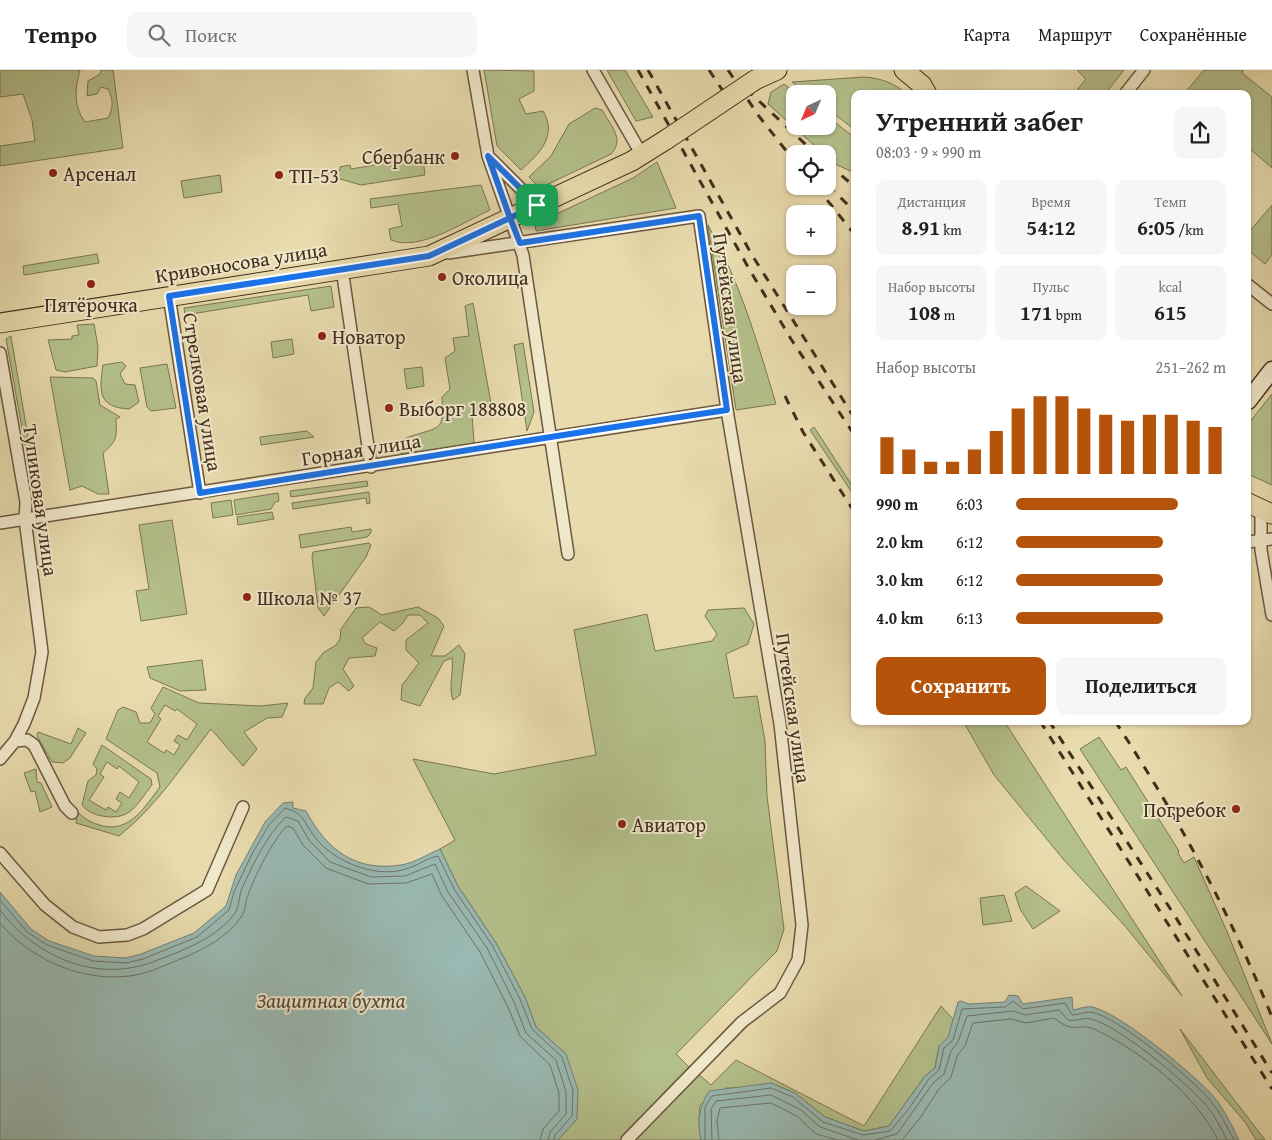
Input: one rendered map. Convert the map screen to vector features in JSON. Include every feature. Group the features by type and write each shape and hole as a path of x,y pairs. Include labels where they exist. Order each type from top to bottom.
{"main road":[{"name":"Кривоносова улица","path":"0,323 429,256 642,155 755,80 777,70"},
{"path":"904,70 925,90"},
{"path":"926,70 928,90"}],"street":[{"path":"473,70 488,156 520,243 568,554"},
{"path":"593,70 642,155"},
{"path":"1128,90 1144,70"},
{"path":"488,156 537,205"},
{"name":"Кривоносова улица","path":"429,256 699,216"},
{"name":"Путейская улица","path":"627,1140 742,1022 780,993 798,960 802,925 780,724 727,410 699,216"},
{"path":"342,269 371,466"},
{"path":"1251,287 1272,304"},
{"name":"Стрелковая улица","path":"169,296 200,493"},
{"name":"Тупиковая улица","path":"0,353 26,502 25,519 42,652 34,698 15,741 0,760"},
{"path":"1251,396 1272,370"},
{"name":"Горная улица","path":"0,523 727,410"},
{"path":"1260,509 1266,539 1272,615"},
{"path":"1251,542 1266,539"},
{"path":"15,741 27,740 34,746 65,806 72,813"},
{"path":"0,853 45,905 73,927 99,937 127,935 151,925 207,890 243,807"}],"green space":[{"path":"0,70 80,70 76,97 78,109 85,122 108,118 112,103 108,89 101,87 97,94 87,96 88,81 100,74 101,70 113,70 123,148 0,166 0,146 35,141 32,120 23,94 0,97"},
{"path":"484,70 534,71 534,91 519,99 526,114 543,111 548,129 540,151 521,170 497,146"},
{"path":"607,70 625,70 653,117 636,121"},
{"path":"1077,70 1124,70 1108,90 1077,90 1086,79"},
{"path":"1204,70 1243,70 1242,73 1272,97 1272,168 1251,150 1251,90 1187,90"},
{"path":"864,77 887,82 901,90 851,90 851,127 836,115 836,85 796,85 792,82"},
{"path":"784,84 786,86 786,120 768,104 771,92"},
{"path":"595,108 602,110 615,132 617,143 611,154 540,188 529,177 551,156 569,124"},
{"path":"836,123 851,135 851,171 836,164 836,145 814,145 803,135 836,135"},
{"path":"423,159 425,175 361,185 337,178 336,173 327,175 327,172 340,170 340,167 350,165 351,169 375,165 375,162 385,160 386,163"},
{"path":"657,162 676,208 536,231 535,224 633,178"},
{"path":"220,175 222,192 184,198 181,181"},
{"path":"481,185 490,210 441,234 415,242 402,243 391,240 389,229 402,226 398,204 371,208 370,199"},
{"path":"1272,205 1272,255 1265,264 1251,252 1251,230"},
{"path":"708,225 739,290 776,404 736,410"},
{"path":"97,254 99,263 24,275 23,266"},
{"path":"331,286 334,307 311,311 308,295 185,315 184,308"},
{"path":"473,303 492,409 472,415 474,442 468,446 401,454 401,441 433,429 440,424 442,397 450,389 445,358 455,351 453,338 469,336 465,306"},
{"path":"94,324 98,347 97,366 65,372 56,370 48,340 72,339 72,336 79,335 77,325"},
{"path":"11,336 34,473 30,473 6,339"},
{"path":"292,339 294,354 273,358 271,342"},
{"path":"523,343 534,412 527,431 514,345"},
{"path":"122,362 126,366 120,374 125,384 135,385 139,402 129,409 111,405 106,401 101,390 103,365"},
{"path":"167,364 176,408 151,411 147,407 140,368"},
{"path":"422,367 424,386 407,389 404,369"},
{"path":"50,377 93,378 96,381 100,405 120,417 116,419 115,439 103,453 109,494 98,494 82,486 70,490"},
{"path":"1272,394 1272,485 1251,475 1251,420"},
{"path":"814,427 851,484 851,491 810,430"},
{"path":"307,431 314,437 261,445 260,437"},
{"path":"367,481 368,486 291,497 290,491"},
{"path":"369,492 370,503 367,504 366,498 293,509 292,503"},
{"path":"278,493 279,501 275,502 271,509 236,515 234,500"},
{"path":"231,500 233,515 213,518 211,503"},
{"path":"272,512 274,519 238,525 237,517"},
{"path":"172,520 187,614 141,621 136,591 149,589 139,525"},
{"path":"351,527 352,532 371,529 371,533 367,537 301,548 299,535"},
{"path":"369,543 371,545 366,557 324,616 318,608 313,552"},
{"path":"369,607 382,615 418,607 438,618 444,626 431,656 445,656 459,645 465,654 460,695 453,700 451,690 452,658 444,661 420,706 401,700 402,685 419,663 406,650 406,640 428,623 420,615 408,615 403,623 394,631 380,622 362,638 366,644 377,648 375,656 349,658 343,669 354,686 349,691 338,682 329,688 323,704 304,704 305,698 313,688 316,662 323,653 336,645 340,639 341,629 356,608"},
{"path":"744,608 754,624 748,644 726,654 734,698 757,696 765,741 767,796 784,929 777,951 676,1054 691,1069 621,1140 558,1140 577,1119 566,1054 536,1027 525,997 496,943 458,886 440,849 455,840 413,759 494,774 596,755 574,630 647,614 655,651 712,641 717,634 705,616 708,610"},
{"path":"202,660 206,690 180,691 150,678 147,667"},
{"path":"163,687 199,703 261,706 288,703 282,717 267,718 244,732 257,749 243,766 211,729 157,799 119,836 76,823 77,811 86,819 99,825 113,827 122,825 143,809 160,787 157,773 106,739 118,710 123,707 136,712 140,723 150,723 155,714 151,708","holes":["165,705 175,711 177,709 197,724 187,740 178,735 174,741 180,745 174,755 166,750 164,753 147,742 161,719 158,716"]},
{"path":"965,725 1007,725 1182,996 1125,926 1064,860 994,775"},
{"path":"78,728 86,733 70,758 63,763 52,762 37,736 38,732 71,744"},
{"path":"1099,737 1121,770 1126,767 1179,851 1178,853 1184,863 1194,857 1228,934 1272,1044 1080,749"},
{"path":"102,745 151,779 152,785 137,805 126,814 112,817 96,814 82,805 88,781 96,775 97,769 93,764","holes":["107,762 117,769 119,766 139,782 129,798 120,792 116,799 122,803 116,812 108,807 106,810 89,800 104,777 100,774"]},
{"path":"36,769 37,782 41,783 52,807 40,812 35,791 31,792 24,773"},
{"path":"1026,886 1060,911 1033,929 1020,909 1015,893"},
{"path":"1004,895 1012,921 983,925 980,898"},
{"path":"941,1006 954,1020 948,1038 939,1046 935,1068 925,1076 889,1126 864,1131 825,1117 795,1093 771,1083 746,1088 726,1088 700,1105 701,1140 632,1140 697,1073 711,1085 736,1060 864,1126"},
{"path":"1180,1029 1265,1140 1256,1140 1245,1122 1207,1078"}],"water":[{"name":"Защитная бухта","path":"293,802 293,808 306,811 323,837 333,847 356,861 370,865 401,865 440,849 458,886 496,943 525,997 536,1027 566,1054 578,1090 577,1119 558,1140 0,1140 0,892 31,929 49,941 94,956 126,958 141,954 194,933 226,906 236,875 265,822 283,803"},
{"path":"1009,995 1018,996 1023,1004 1072,997 1073,1010 1092,1007 1120,1020 1174,1060 1214,1097 1228,1118 1239,1140 701,1140 700,1114 709,1091 771,1083 795,1093 825,1117 864,1131 889,1126 925,1076 935,1068 939,1046 948,1037 958,1002 961,1001 969,1004 1005,1002"}],"railway":[{"path":"638,70 748,267 791,339 851,430"},
{"path":"648,70 752,255 851,413"},
{"path":"709,70 727,97"},
{"path":"728,70 758,115 786,151"},
{"path":"746,89 806,145"},
{"path":"836,171 851,184"},
{"path":"836,193 851,208"},
{"path":"823,195 851,230"},
{"path":"785,396 803,432 851,507"},
{"path":"1043,725 1272,1089"},
{"path":"1052,725 1173,913 1272,1073"},
{"path":"1118,725 1160,793 1201,865 1238,939 1272,1017"}],"place":[{"name":"Сбербанк","path":"455,156"},
{"name":"Арсенал","path":"53,173"},
{"name":"ТП-53","path":"279,175"},
{"name":"Околица","path":"442,277"},
{"name":"Пятёрочка","path":"91,284"},
{"name":"Новатор","path":"322,336"},
{"name":"Выборг 188808","path":"389,408"},
{"name":"Школа № 37","path":"247,597"},
{"name":"Погребок","path":"1236,809"},
{"name":"Авиатор","path":"622,824"}],"route":[{"path":"537,205 488,156 510,218 429,256 169,296 200,493 362,469 382,464 500,446 507,443 727,410 699,216 520,243 510,218 537,205"}]}
